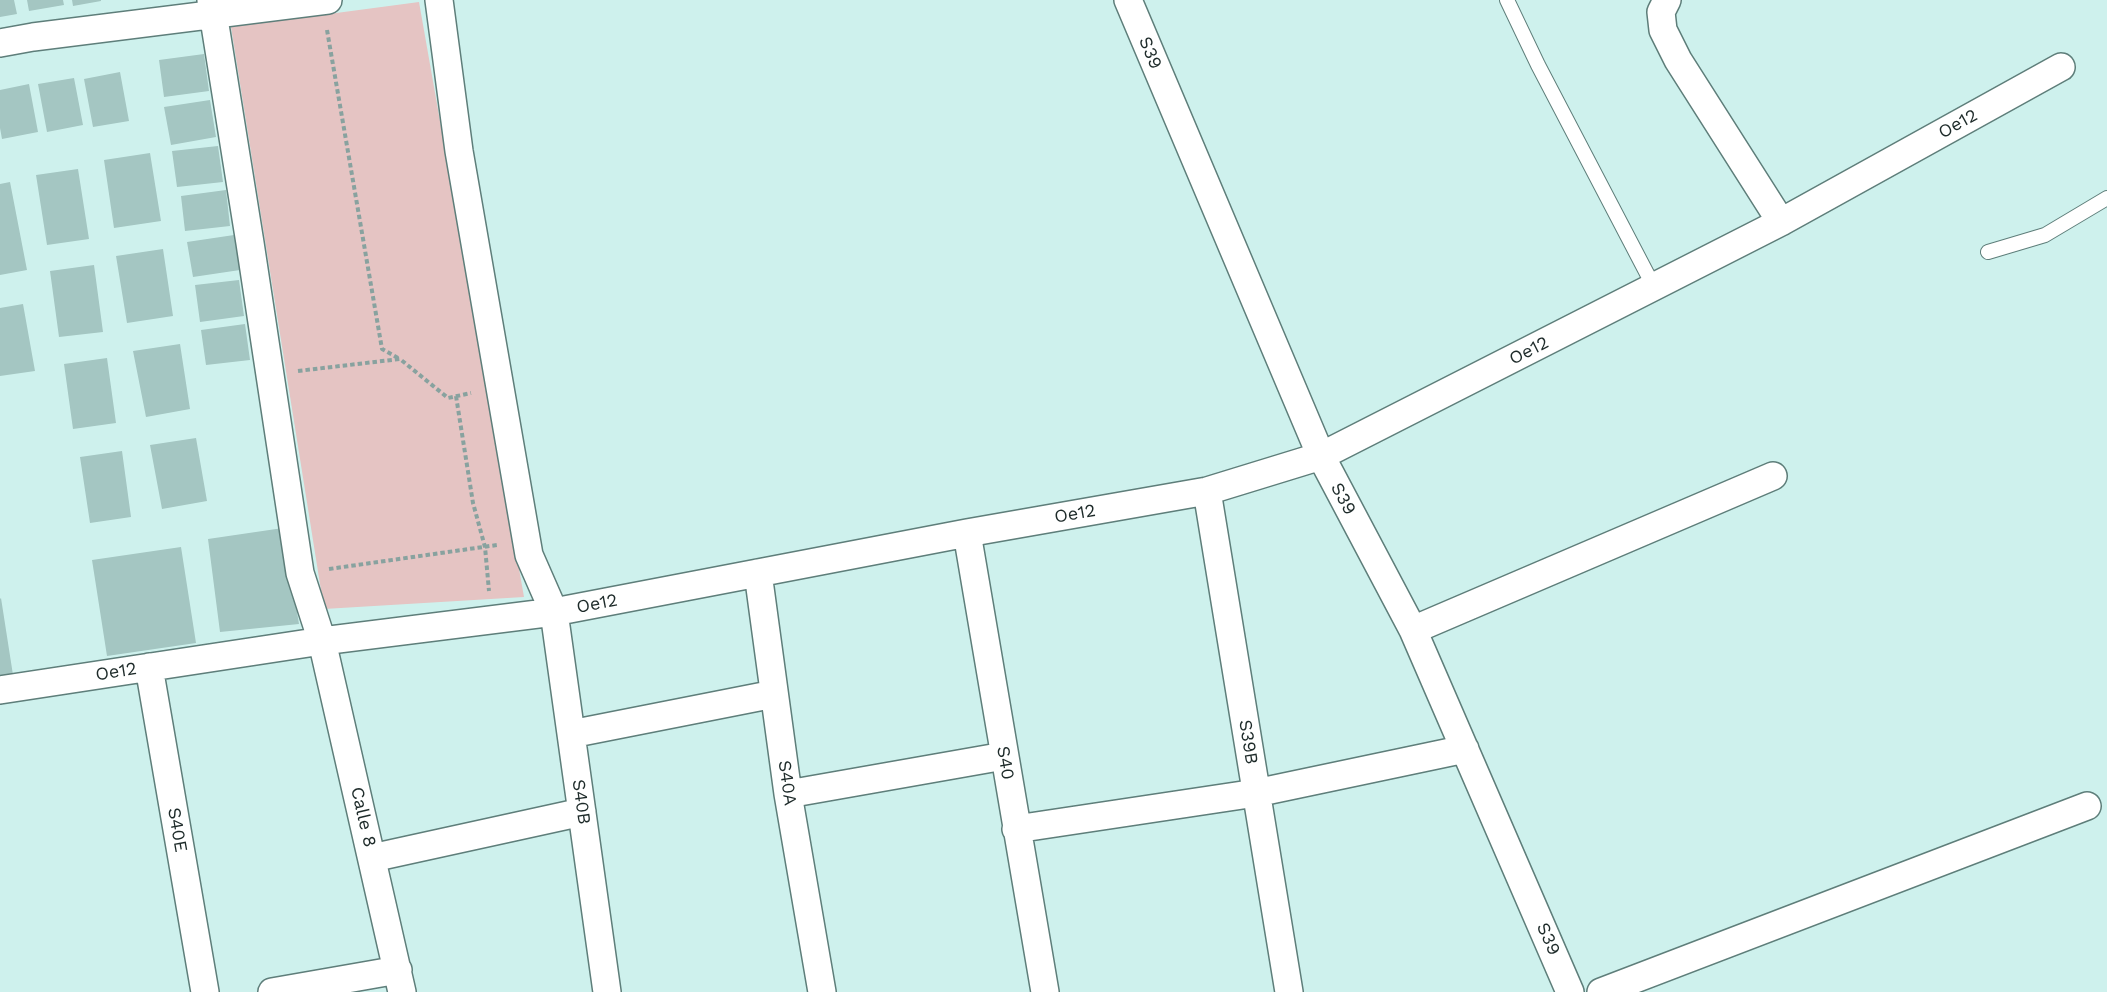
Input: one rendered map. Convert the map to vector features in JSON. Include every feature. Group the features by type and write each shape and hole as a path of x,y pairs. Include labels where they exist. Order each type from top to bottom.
{"street":[{"path":"0,43 212,7 328,0"},
{"name":"S40B","path":"439,0 459,151 529,555 554,612 607,992"},
{"name":"S39","path":"1128,0 1321,456 1413,630 1570,992"},
{"path":"1664,6 1663,30 1678,60 1780,222"},
{"name":"Calle 8","path":"212,7 300,573 322,641 400,981"},
{"name":"Oe12","path":"0,690 322,641 554,612 967,533 1206,491 1321,456 1780,222 2061,67"},
{"path":"1413,630 1773,476"},
{"name":"S39B","path":"1206,491 1289,992"},
{"name":"S40","path":"967,533 1045,992"},
{"name":"S40A","path":"758,573 788,794 822,992"},
{"name":"S40E","path":"149,667 206,992"},
{"path":"571,734 774,694"},
{"path":"1016,829 1256,793 1465,749"},
{"path":"788,794 1004,756"},
{"path":"1601,992 2087,806"},
{"path":"372,858 582,812"},
{"path":"272,992 400,981"}],"lane":[{"path":"1508,0 1538,65 1654,287"},
{"path":"1988,252 2045,235 2107,198"}],"path":[{"path":"322,1 382,350 400,359 448,398 500,387"},
{"path":"270,374 400,359"},
{"path":"456,396 473,502 484,547 492,620"},
{"path":"300,573 484,547"}],"shaded area":[{"path":"419,2 524,597 324,609 231,27"}],"building":[{"path":"0,0 14,0 17,14 0,17"},
{"path":"27,0 63,0 64,5 29,11"},
{"path":"72,0 101,0 101,1 73,6"},
{"path":"204,54 209,91 164,97 159,60"},
{"path":"120,72 129,121 93,127 84,79"},
{"path":"74,78 83,125 47,132 38,84"},
{"path":"29,84 38,132 2,139 0,90"},
{"path":"210,100 216,137 171,145 164,107"},
{"path":"218,146 223,182 177,187 172,151"},
{"path":"150,153 161,221 114,228 104,160"},
{"path":"78,169 89,239 47,245 36,175"},
{"path":"10,182 27,270 0,275 0,184"},
{"path":"226,190 230,226 185,231 181,196"},
{"path":"234,235 240,270 193,277 187,242"},
{"path":"163,249 173,316 127,323 116,256"},
{"path":"94,265 103,332 59,337 50,271"},
{"path":"239,280 244,316 200,322 195,285"},
{"path":"23,304 35,371 0,376 0,308"},
{"path":"245,324 250,360 206,365 201,330"},
{"path":"180,344 190,409 146,417 133,351"},
{"path":"107,358 116,423 73,429 64,364"},
{"path":"196,438 207,501 162,509 150,445"},
{"path":"122,451 131,517 90,523 80,457"},
{"path":"283,528 299,624 220,632 208,539"},
{"path":"181,547 196,643 107,656 92,560"},
{"path":"0,599 13,675 0,677"}]}
